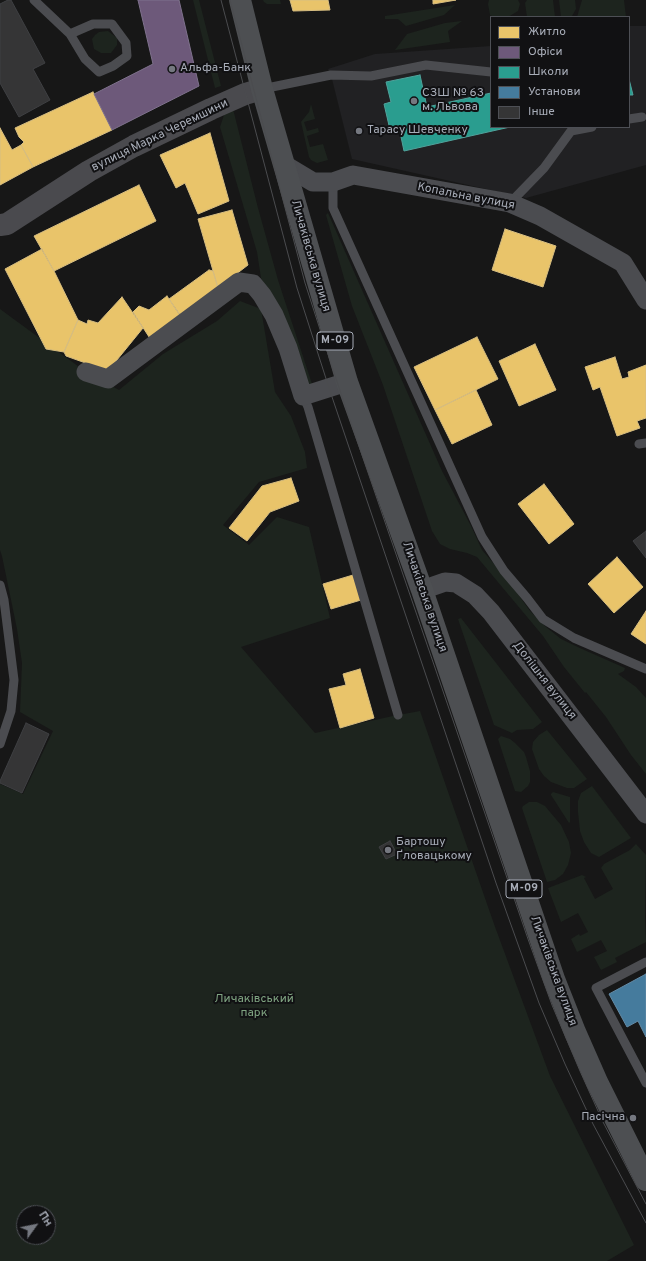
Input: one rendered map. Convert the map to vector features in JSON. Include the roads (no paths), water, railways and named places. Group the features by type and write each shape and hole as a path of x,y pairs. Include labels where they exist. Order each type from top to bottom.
{"main road":[{"name":"Личаківська вулиця","path":"240,0 262,89 283,164 347,382 422,590 554,979 597,1082 646,1180"}],"street":[{"name":"вулиця Марка Черемшини","path":"0,225 7,224 89,171 134,146 211,109 245,94 262,89"},
{"name":"Копальна вулиця","path":"283,164 313,182 333,182 353,175 510,203 540,216 623,263 646,300"},
{"path":"86,372 108,378 239,282 253,284 262,295 274,315 288,348 303,396 347,382"},
{"name":"Долішня вулиця","path":"422,590 445,582 456,583 475,595 491,612 646,814"}],"lane":[{"path":"34,0 70,34 85,59 99,72 113,66 127,56 126,43 112,24 93,24 70,34"},
{"path":"262,89 331,76 371,76 426,66 490,72"},
{"path":"630,119 642,117"},
{"path":"510,203 544,168 571,131 587,128"},
{"path":"333,182 333,208 482,537 504,571 543,619 574,638 646,669"},
{"path":"303,396 308,407 398,715"},
{"path":"0,585 4,600 14,680 11,711 0,744"},
{"path":"646,962 596,988 646,1083"}],"tram line":[{"path":"221,0 297,288 329,388 496,883 539,1003 565,1064 593,1124 646,1223"},
{"path":"230,0 305,283 338,385 528,939 552,1005 580,1071 603,1122 646,1204"}],"place":[{"name":"Альфа-Банк","path":"172,69"},
{"name":"СЗШ № 63 м. Львова","path":"414,101"},
{"name":"Тарасу Шевченку","path":"359,131"},
{"name":"Бартошу Ґловацькому","path":"388,850"},
{"name":"Пасічна","path":"633,1118"}],"park label":[{"name":"Личаківський парк","path":"254,1007"}]}
